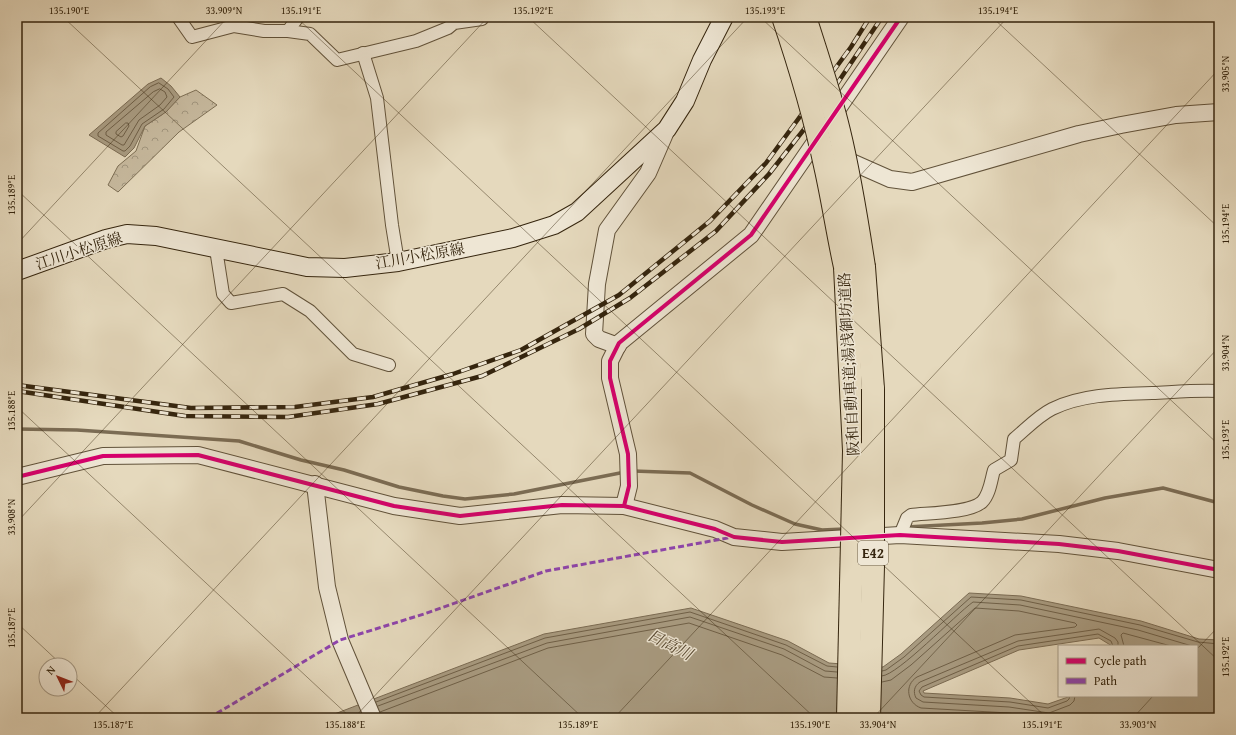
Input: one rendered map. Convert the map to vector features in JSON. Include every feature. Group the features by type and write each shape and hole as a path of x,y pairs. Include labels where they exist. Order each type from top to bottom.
{"highway":[{"name":"阪和自動車道;湯浅御坊道路","path":"783,17 804,84 826,171 854,267 873,389 874,496 869,718"},
{"name":"阪和自動車道;湯浅御坊道路","path":"805,17 822,69 839,132 857,220 854,267 854,452 848,718"}],"main road":[{"name":"江川小松原線","path":"17,271 106,239 127,234 156,236 307,267 345,268 398,262 513,238 554,225 577,212 667,129 685,101 702,60 724,17"}],"street":[{"path":"178,17 192,37 234,26 264,31 288,31 310,34 337,60 416,41 448,28 454,23 482,19"},
{"path":"288,31 298,17"},
{"path":"624,506 629,486 628,454 610,378 610,361 619,343 751,235 901,17"},
{"path":"363,54 378,98 392,225 398,262"},
{"path":"813,144 890,179 912,182 1093,131 1176,115 1219,112"},
{"path":"618,346 599,339 594,334 597,284 607,230 648,173 667,129"},
{"path":"216,249 224,294 231,303 283,294 310,311 353,354 389,365"},
{"path":"900,535 906,518 911,515 965,509 981,502 988,492 994,470 1011,460 1014,439 1038,418 1053,409 1077,400 1108,395 1219,391"},
{"path":"17,477 104,456 198,455 315,484 394,506 460,516 562,505 624,506 715,529 734,537 782,542 900,535 1059,544 1118,551 1219,570"},
{"path":"315,484 327,587 340,640 373,718"}],"green space":[{"path":"196,90 217,105 179,132 118,192 108,185 118,166 136,151 145,126 163,114 180,97"}],"water":[{"path":"161,78 171,86 180,97 166,112 145,126 134,148 125,157 89,135 148,84"},
{"name":"日高川","path":"969,593 1021,596 1141,621 1199,639 1219,640 1219,718 324,718 544,634 691,608 788,641 829,663 883,667 901,654"}],"waterway":[{"path":"17,429 77,430 239,441 399,487 465,499 514,494 625,472"},
{"path":"633,471 690,473 752,505 795,524 822,530 844,529"},
{"path":"906,527 982,523 1022,519 1105,498 1163,488 1219,503"}],"railway":[{"path":"17,385 191,408 295,407 373,397 453,374 521,350 619,295 710,221 766,163 851,47 870,17"},
{"path":"17,391 185,416 288,417 378,404 482,376 579,329 630,298 716,231 769,174 820,109 882,17"}],"marked path":[{"path":"209,718 340,640 424,614 546,571 733,537"}],"cycle path":[{"path":"624,506 629,486 628,454 610,378 610,361 619,343 751,235 901,17"},
{"path":"17,477 103,456 198,455 394,506 460,516 562,505 624,506 715,529 734,537 782,542 900,535 1059,544 1118,551 1219,570"}]}
